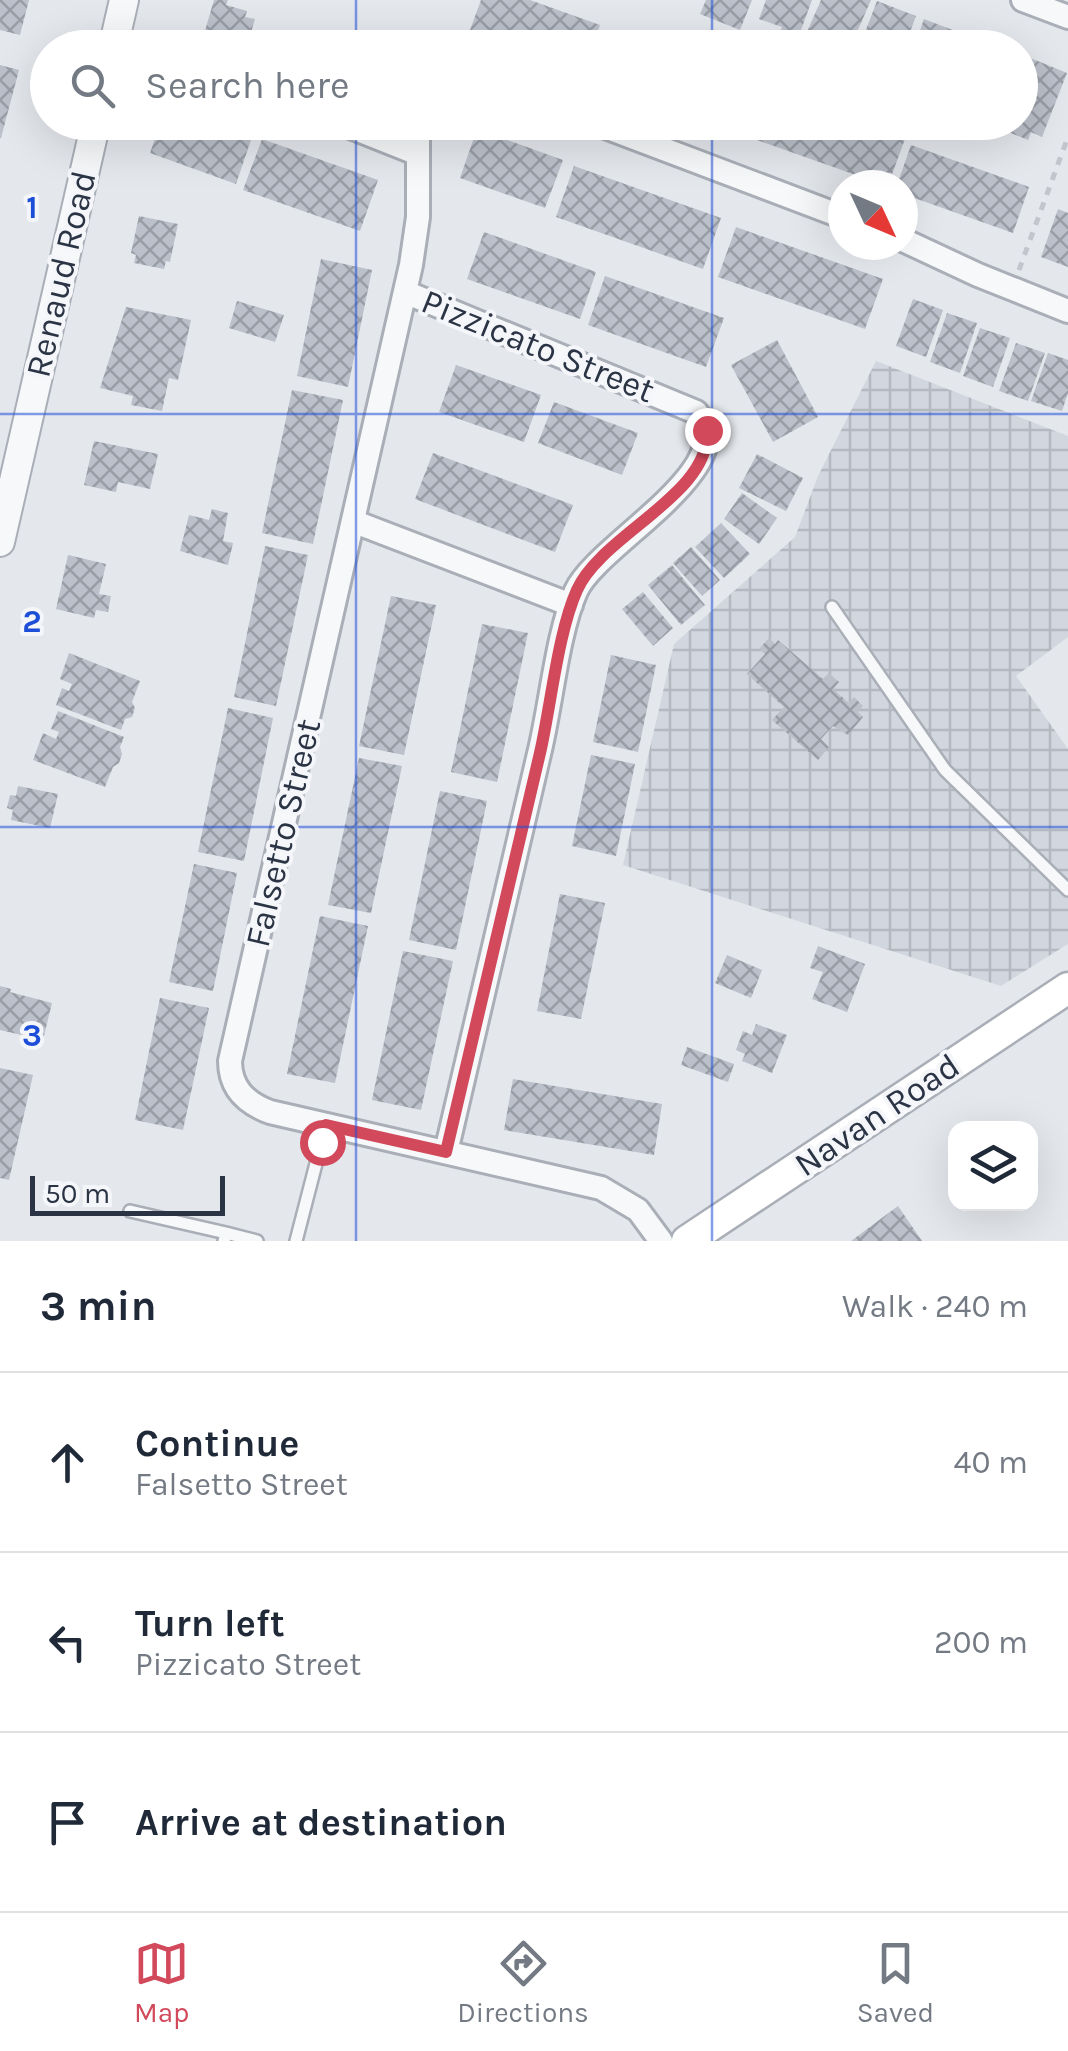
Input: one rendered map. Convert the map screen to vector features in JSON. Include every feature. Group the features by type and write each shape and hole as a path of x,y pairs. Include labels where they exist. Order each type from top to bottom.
{"main road":[{"name":"Navan Road","path":"687,1241 1068,988"}],"street":[{"path":"120,30 124,0"},
{"path":"1023,0 1068,17"},
{"name":"Renaud Road","path":"0,542 92,140"},
{"path":"383,140 416,153"},
{"name":"Falsetto Street","path":"417,140 418,217 406,292 230,1062 232,1081 254,1105 614,1194 638,1210 661,1241"},
{"path":"640,140 828,211"},
{"path":"918,247 1068,311"},
{"name":"Pizzicato Street","path":"406,292 696,412 706,423 708,439 700,462 684,484 585,574 570,605 446,1152"},
{"path":"355,522 570,605"}],"lane":[{"path":"832,607 945,770 1068,890"},
{"path":"296,1241 326,1125"},
{"path":"130,1211 225,1237 257,1241"}],"path":[{"path":"1012,289 1068,137"}],"shaded area":[{"path":"876,361 1068,436 1068,637 1016,676 1068,749 1068,944 1001,986 623,865 674,644 795,537 818,476"}],"building":[{"path":"0,0 29,0 20,35 0,30"},
{"path":"214,0 228,0 226,5 247,11 245,17 255,19 252,30 205,30"},
{"path":"481,0 530,0 600,25 598,30 470,30"},
{"path":"706,0 752,0 740,30 700,14"},
{"path":"766,0 812,0 801,30 781,30 782,27 759,19"},
{"path":"821,0 871,0 858,30 808,30"},
{"path":"877,1 916,16 911,30 866,30"},
{"path":"924,19 952,30 920,30"},
{"path":"1038,61 1067,73 1042,137 1038,135"},
{"path":"0,65 19,70 1,138 0,138"},
{"path":"155,140 251,140 236,184 150,153"},
{"path":"262,140 378,180 360,231 243,190"},
{"path":"473,140 508,140 563,160 545,208 460,178"},
{"path":"757,140 905,140 894,170 842,170"},
{"path":"911,145 1029,187 1013,233 918,199 918,170 902,170"},
{"path":"574,166 721,218 703,269 556,217"},
{"path":"1058,209 1068,213 1068,267 1041,257"},
{"path":"139,216 178,224 170,262 166,261 164,269 134,263 136,255 131,253"},
{"path":"736,227 883,279 865,329 718,277"},
{"path":"484,232 596,272 580,319 467,279"},
{"path":"321,259 372,270 348,387 297,376"},
{"path":"605,276 724,318 706,367 588,325"},
{"path":"913,299 943,310 926,357 896,346"},
{"path":"237,301 284,315 275,342 229,328"},
{"path":"126,307 191,320 178,380 169,378 162,411 131,405 133,396 100,388"},
{"path":"947,313 977,323 960,373 930,362"},
{"path":"980,328 1010,338 993,387 963,376"},
{"path":"777,340 818,417 773,442 731,365"},
{"path":"1016,343 1045,353 1028,401 999,391"},
{"path":"1048,353 1068,360 1068,393 1062,411 1031,401"},
{"path":"456,365 541,395 524,442 439,412"},
{"path":"292,390 343,400 313,544 262,533"},
{"path":"554,402 638,433 622,475 538,443"},
{"path":"94,441 158,454 150,489 118,482 116,492 84,485"},
{"path":"433,453 573,505 555,552 415,499"},
{"path":"757,454 803,478 786,511 739,488"},
{"path":"742,493 777,518 759,544 724,519"},
{"path":"212,509 228,513 223,541 233,543 228,565 180,551 189,515 209,520"},
{"path":"721,523 750,554 724,578 695,547"},
{"path":"265,546 308,555 276,706 234,697"},
{"path":"691,547 720,580 702,596 673,563"},
{"path":"68,555 106,564 99,594 111,596 108,612 96,610 94,618 56,609"},
{"path":"672,565 705,605 681,625 648,585"},
{"path":"643,592 673,628 653,646 622,609"},
{"path":"391,596 436,605 404,755 359,746"},
{"path":"482,624 528,633 497,782 451,772"},
{"path":"769,638 775,644 778,640 823,679 829,673 839,682 833,689 849,703 854,697 863,706 858,712 863,717 848,735 833,726 821,739 829,747 818,760 772,720 784,707 747,674 765,654 759,649"},
{"path":"69,653 140,681 132,702 132,717 125,719 121,730 56,705 62,688 69,691 72,684 60,679"},
{"path":"611,655 656,665 638,752 593,742"},
{"path":"228,708 273,718 244,861 198,852"},
{"path":"58,711 124,737 119,763 113,767 105,787 33,760 43,733 56,739 59,732 51,729"},
{"path":"591,755 635,764 616,856 572,846"},
{"path":"359,758 402,766 371,913 328,905"},
{"path":"18,786 58,794 50,828 11,820 13,810 7,808 10,795 16,796"},
{"path":"440,791 487,801 456,950 409,940"},
{"path":"194,864 237,873 213,991 169,982"},
{"path":"560,894 605,903 581,1019 537,1011"},
{"path":"320,916 368,926 335,1083 287,1074"},
{"path":"818,946 865,964 847,1012 812,999 823,972 810,968"},
{"path":"403,951 453,961 421,1110 372,1100"},
{"path":"727,955 762,970 751,998 715,983"},
{"path":"0,986 52,1003 43,1040 0,1030"},
{"path":"160,998 209,1008 183,1130 135,1120"},
{"path":"756,1024 787,1035 772,1073 742,1061 745,1054 736,1050 743,1031 752,1035"},
{"path":"687,1047 734,1064 728,1082 681,1065"},
{"path":"0,1068 33,1075 9,1180 0,1178"},
{"path":"513,1079 662,1104 654,1155 504,1130"},
{"path":"898,1206 922,1241 851,1241"}],"route":[{"path":"322,1142 326,1125 446,1152 570,605 585,574 684,484 700,462 707,430"}]}
